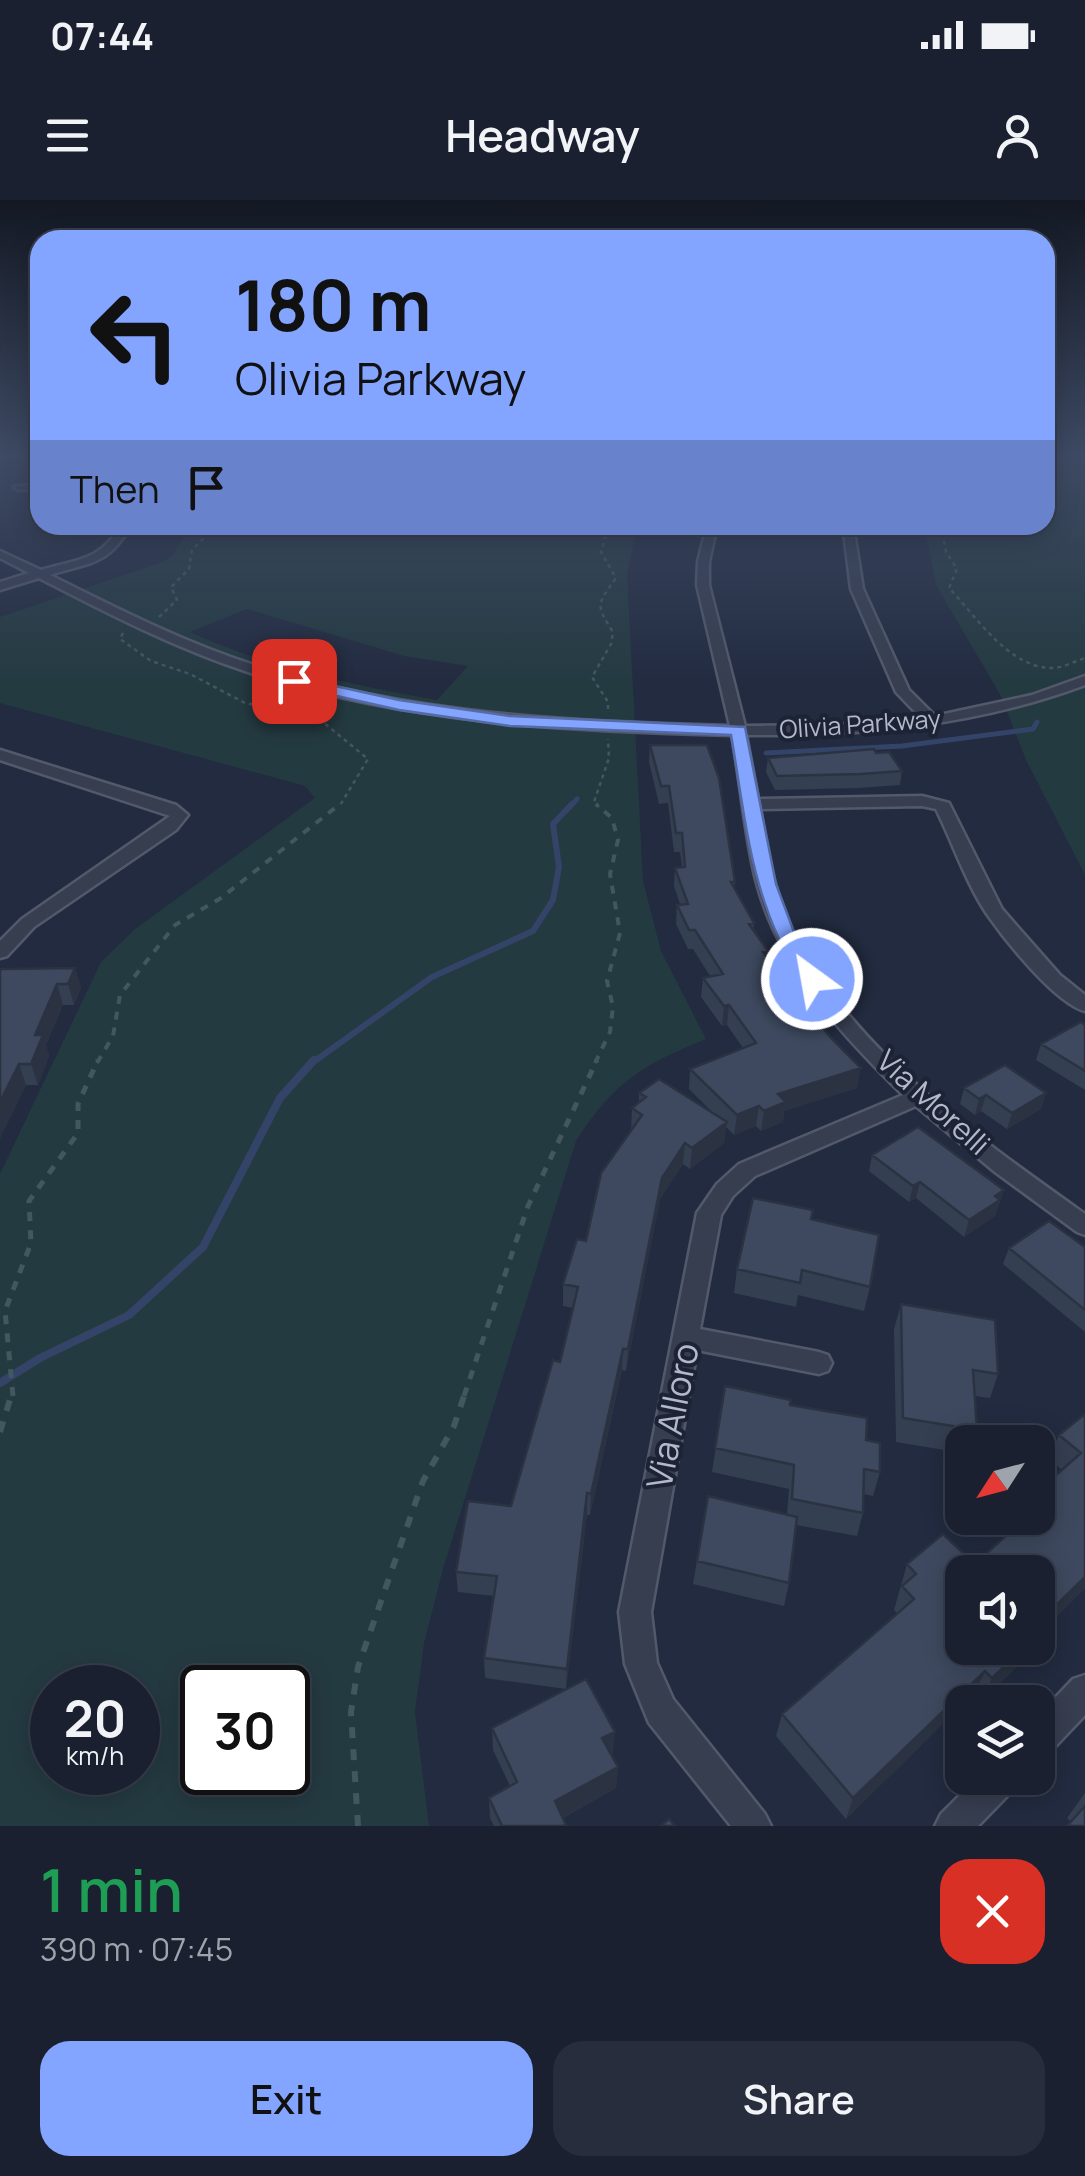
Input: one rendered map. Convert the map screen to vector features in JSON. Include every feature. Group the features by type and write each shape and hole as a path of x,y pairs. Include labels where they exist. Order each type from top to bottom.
{"street":[{"path":"0,586 108,551 119,535"},
{"name":"Via Morelli","path":"710,535 702,583 739,731 766,884 783,932 812,979 841,1015 918,1097 1080,1216"},
{"path":"849,535 857,588 870,620 904,692 932,721"},
{"name":"Olivia Parkway","path":"0,554 145,624 253,670 344,694 478,717 608,727 841,730 932,721 1012,706 1085,680"},
{"path":"0,952 28,923 170,826 180,815 170,808 1,756"},
{"path":"750,804 922,801 944,806 994,911 1054,978 1085,1005"},
{"name":"Via Alloro","path":"753,1826 661,1711 641,1664 635,1612 689,1338 709,1214 724,1190 747,1170 918,1097"},
{"path":"689,1338 819,1363"},
{"path":"1055,1722 1085,1691"},
{"path":"954,1826 984,1795"}],"path":[{"path":"0,1432 12,1400 5,1311 30,1242 29,1201 78,1133 78,1104 84,1084 114,1036 120,995 176,925 221,898 337,809 368,759 318,718 245,703 190,674 151,661 120,639 121,634 165,613 177,600 171,587 189,569 192,550 207,535"},
{"path":"358,1826 351,1712 358,1667 423,1480 454,1426 528,1206 610,1032 613,1007 607,981 620,933 610,874 618,840 612,818 594,802 610,758 608,702 592,676 612,644 612,632 599,610 599,602 616,578 600,556 601,535"},
{"path":"943,535 946,552 958,569 949,588 973,613 981,630 1026,660 1045,667 1062,667 1085,658"}],"shaded area":[{"path":"1055,531 1085,531 1085,875 1026,760 1001,696 936,585 925,535 1055,535"},
{"path":"184,535 636,535 627,573 643,881 661,951 706,1039 631,1078 603,1104 576,1141 443,1569 424,1643 415,1712 429,1826 0,1826 0,1174 101,962 135,929 315,798 305,786 0,703 0,617 163,562 174,554","holes":["247,609 404,656 468,666 437,700 311,674 190,632"]}],"building":[{"path":"650,745 707,745 719,778 735,882 731,882 754,923 749,924 768,951 763,952 830,1037 861,1068 778,1094 786,1102 764,1111 759,1106 737,1115 690,1069 756,1043 729,1005 724,1006 703,978 723,974 695,930 689,930 677,905 688,904 675,868 685,867 682,833 676,833 669,786 661,786"},
{"path":"874,749 876,753 889,752 902,771 777,776 768,758"},
{"path":"75,968 68,984 57,984 35,1035 43,1035 31,1064 19,1064 0,1102 0,969"},
{"path":"1081,1022 1085,1025 1085,1071 1041,1044"},
{"path":"1005,1065 1046,1093 1012,1113 986,1095 979,1099 964,1088"},
{"path":"659,1079 727,1122 692,1148 685,1143 662,1178 628,1349 623,1349 591,1494 587,1493 567,1669 484,1658 497,1576 456,1572 468,1501 511,1506 553,1360 560,1362 578,1287 563,1284 577,1239 586,1241 601,1173 642,1115 632,1108 646,1097 639,1093"},
{"path":"918,1127 1004,1190 995,1196 1000,1200 969,1220 920,1182 913,1186 872,1155"},
{"path":"753,1198 813,1210 811,1219 879,1235 870,1287 802,1270 800,1283 737,1269"},
{"path":"1049,1221 1085,1247 1085,1310 1009,1248"},
{"path":"901,1304 995,1320 998,1374 973,1370 977,1425 903,1418"},
{"path":"725,1386 791,1400 790,1405 867,1418 866,1440 880,1443 880,1472 864,1469 863,1513 792,1499 794,1465 715,1448"},
{"path":"1085,1414 1085,1577 1055,1606 1055,1555 985,1555 1007,1535 1055,1535 1055,1476 1081,1453 1059,1435"},
{"path":"708,1496 797,1517 789,1583 697,1561"},
{"path":"943,1534 965,1555 945,1555 945,1665 1006,1665 992,1678 985,1671 970,1685 945,1685 945,1709 853,1798 782,1714 914,1599 902,1586 916,1574 907,1564"},
{"path":"586,1679 615,1732 602,1738 618,1767 555,1801 566,1825 502,1826 489,1798 517,1782 492,1728"},
{"path":"1085,1806 1085,1826 1067,1826"}],"waterway":[{"path":"766,753 902,746 1033,729 1037,722"},
{"path":"570,807 577,799"},
{"path":"312,1063 432,977 533,931 553,900 559,867 553,824 572,804"},
{"path":"0,1383 40,1358 129,1315 203,1247 280,1098 314,1060"}],"route":[{"path":"294,681 399,705 510,721 739,731 766,884 783,932 812,979"}]}
